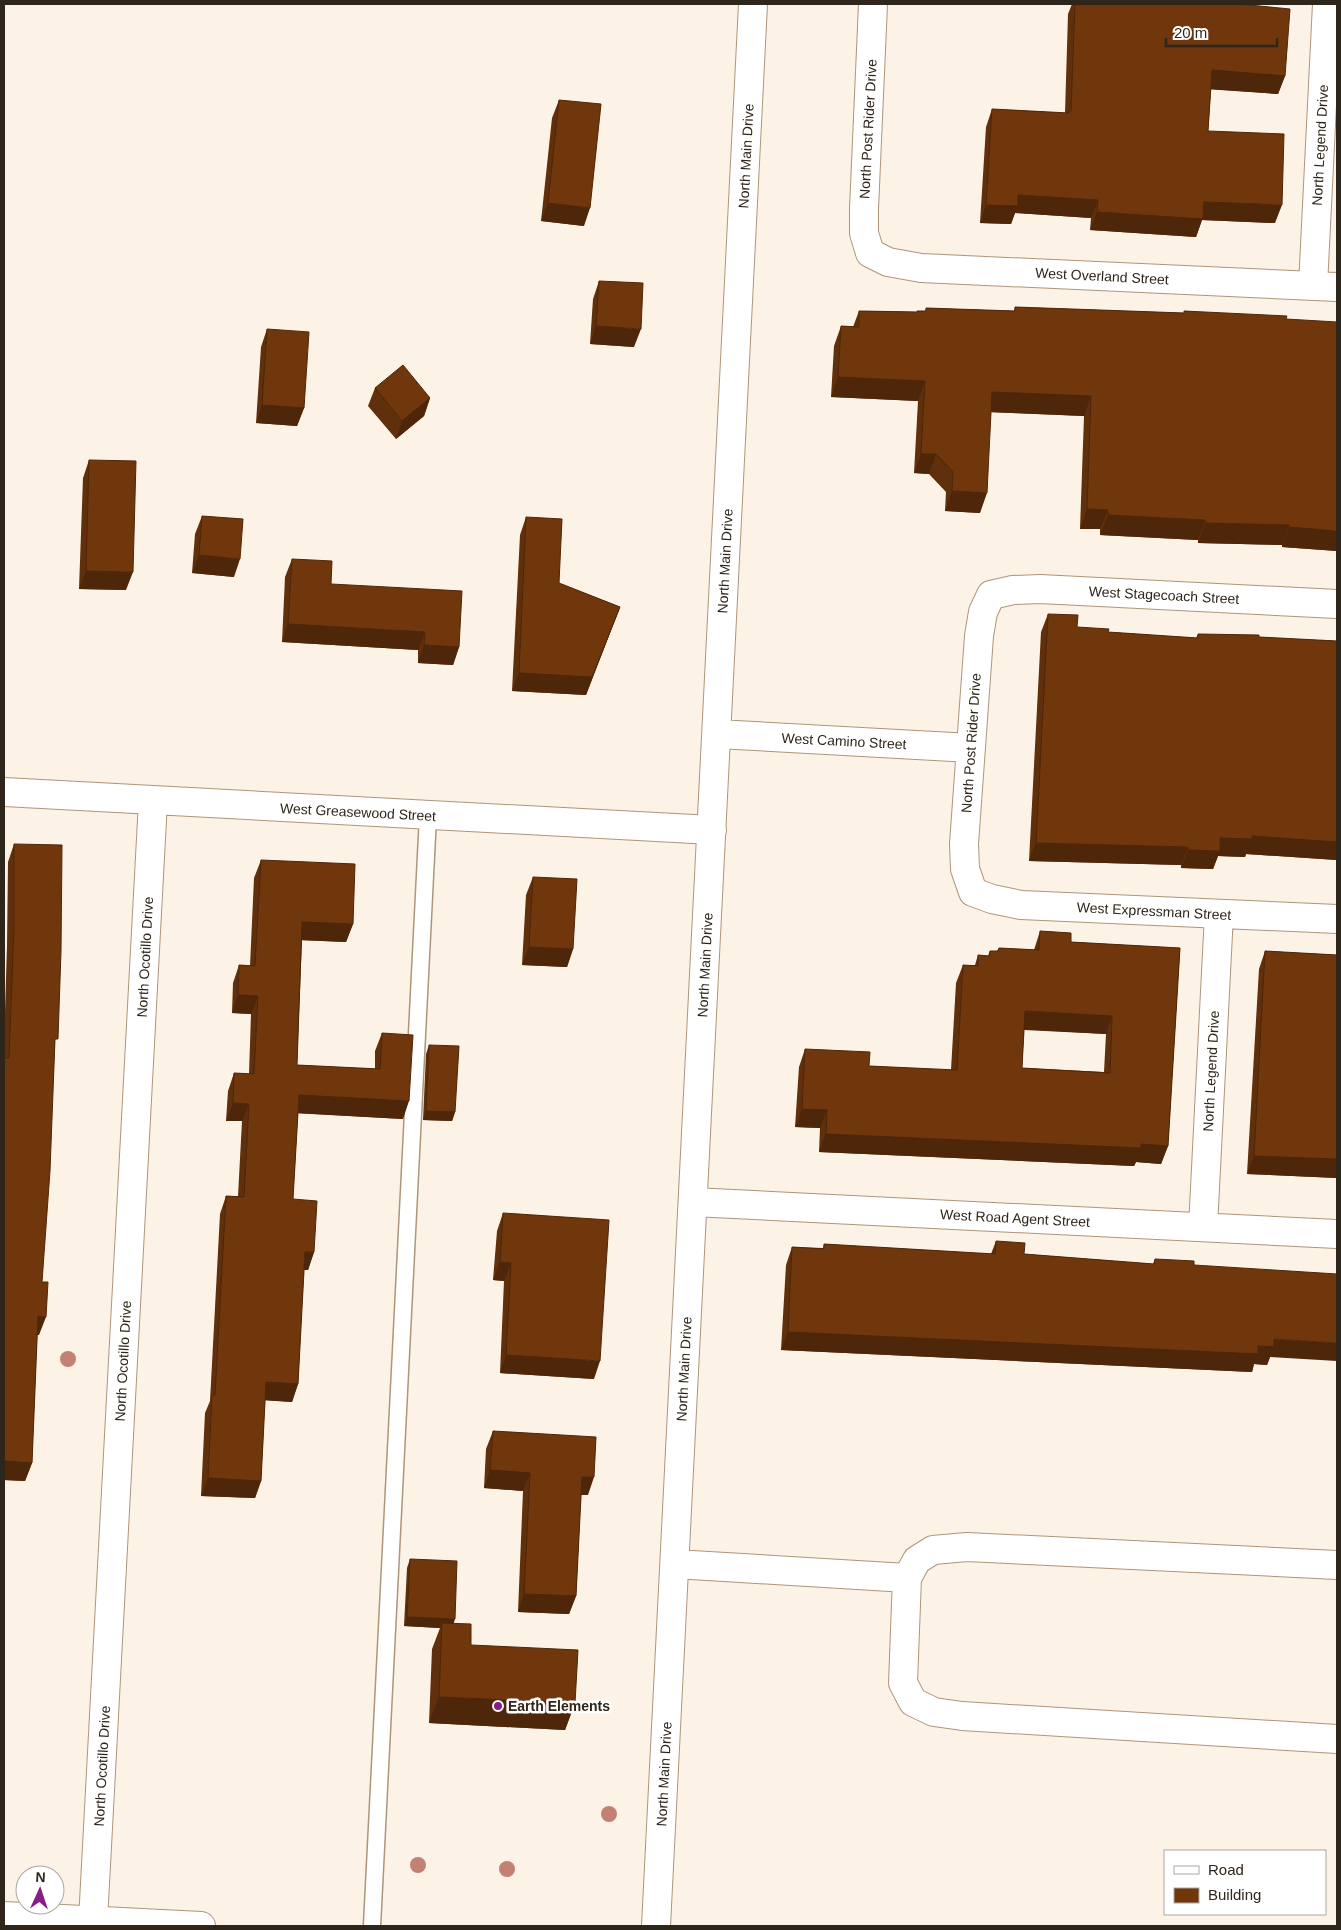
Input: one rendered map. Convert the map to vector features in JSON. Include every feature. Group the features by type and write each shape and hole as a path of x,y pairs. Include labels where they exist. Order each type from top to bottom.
{"street":[{"name":"North Main Drive","path":"656,1926 753,4"},
{"name":"North Post Rider Drive","path":"870,253 864,233 864,209 873,4"},
{"name":"North Legend Drive","path":"1325,287 1327,4"},
{"name":"West Overland Street","path":"870,253 888,262 921,268 1325,287"},
{"name":"West Stagecoach Street","path":"991,595 1013,590 1040,589 1337,604"},
{"name":"North Post Rider Drive","path":"973,892 966,869 964,844 979,636 982,612 991,595"},
{"name":"West Camino Street","path":"716,734 971,748"},
{"name":"West Greasewood Street","path":"4,792 712,830"},
{"name":"North Ocotillo Drive","path":"93,1921 154,801"},
{"name":"West Expressman Street","path":"973,892 992,899 1021,905 1337,919"},
{"name":"North Legend Drive","path":"1203,1228 1219,914"},
{"name":"West Road Agent Street","path":"693,1202 1337,1234"},
{"path":"1337,1565 967,1548 933,1550 917,1560 906,1578 903,1682 913,1702 934,1712 962,1716 1337,1739"},
{"path":"675,1564 906,1578"},
{"path":"4,1916 201,1926"}],"lane":[{"path":"372,1926 428,816"}],"building":[{"path":"1075,4 1239,4 1290,9 1285,76 1212,70 1208,131 1284,134 1282,205 1204,202 1203,219 1097,212 1098,200 1018,195 1018,206 986,205 992,109 1069,113 1071,111"},
{"path":"559,100 601,104 590,208 548,203"},
{"path":"599,281 643,283 641,329 596,326"},
{"path":"1015,307 1184,313 1184,311 1287,316 1286,319 1337,322 1337,531 1289,527 1289,525 1205,523 1205,520 1108,515 1108,510 1087,509 1091,396 992,392 987,493 952,491 953,472 936,454 921,454 925,381 838,377 841,326 859,327 859,311 917,312 926,311 926,308 1015,311"},
{"path":"267,329 309,332 304,408 262,405"},
{"path":"403,365 430,398 402,421 375,388"},
{"path":"89,460 136,461 133,572 86,571"},
{"path":"202,516 243,519 240,559 199,555"},
{"path":"526,517 562,519 559,583 620,607 592,677 519,673"},
{"path":"292,559 332,561 331,584 462,591 459,647 424,645 425,632 288,624"},
{"path":"1048,614 1078,615 1077,627 1109,629 1108,632 1198,638 1198,634 1259,635 1259,637 1337,641 1337,842 1252,836 1252,839 1220,838 1220,851 1188,850 1188,847 1036,843"},
{"path":"14,844 62,845 58,1039 55,1039 50,1171 42,1282 48,1282 46,1317 38,1316 32,1463 4,1461 4,1058 9,1058 14,927"},
{"path":"261,860 355,864 353,924 302,922 297,1065 380,1069 382,1033 413,1035 409,1101 299,1095 293,1199 317,1201 314,1252 305,1252 298,1384 266,1382 261,1481 208,1478 212,1395 215,1395 226,1196 244,1197 249,1104 233,1103 234,1073 254,1074 258,996 238,995 239,965 255,966"},
{"path":"533,877 577,879 573,949 529,947"},
{"path":"1040,931 1071,933 1071,942 1180,948 1168,1146 1141,1144 1141,1148 826,1134 827,1110 802,1109 805,1049 870,1052 869,1066 957,1070 963,965 978,966 978,955 989,956 990,951 998,951 999,948 1039,950","holes":["1025,1011 1112,1016 1110,1073 1022,1068"]},
{"path":"1265,951 1337,955 1337,1159 1254,1156"},
{"path":"429,1045 459,1046 455,1112 426,1111"},
{"path":"503,1213 609,1220 600,1361 506,1355 511,1263 500,1262"},
{"path":"996,1241 1025,1243 1024,1254 1154,1264 1155,1259 1194,1261 1194,1265 1337,1274 1337,1343 1274,1339 1274,1347 1258,1346 1258,1354 788,1332 792,1247 824,1249 824,1244 995,1254"},
{"path":"493,1431 596,1437 594,1477 582,1477 576,1596 524,1594 530,1473 490,1470"},
{"path":"410,1559 457,1561 455,1619 407,1617"},
{"path":"442,1623 471,1624 471,1645 578,1650 575,1703 439,1697"}],"place":[{"name":"Earth Elements","path":"498,1706"}]}
